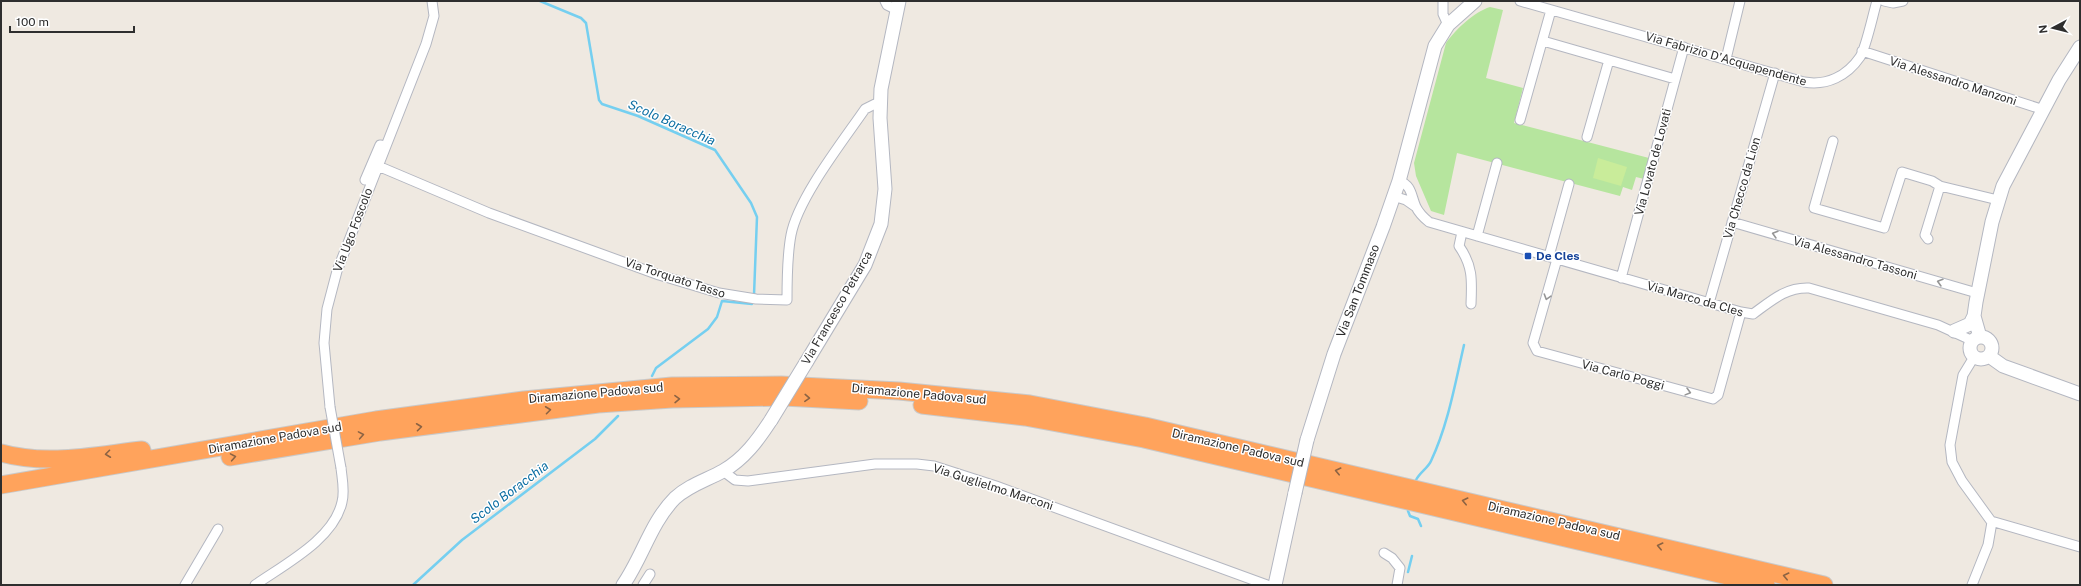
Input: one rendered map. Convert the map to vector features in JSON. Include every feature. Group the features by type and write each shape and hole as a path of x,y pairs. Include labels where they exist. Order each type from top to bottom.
{"highway":[{"name":"Diramazione Padova sud","path":"1,493 286,435 516,401 672,386 781,385 899,391 1030,404 1145,426 1824,585"},
{"name":"Diramazione Padova sud","path":"1,493 380,432 598,404 672,399 784,397 903,403 1025,417 1144,439 1766,585"},
{"path":"1,453 23,458 61,459 205,442 286,435"}],"street":[{"name":"Via Ugo Foscolo","path":"255,585 315,542 331,527 338,515 343,500 341,468 330,407 324,343 326,309 337,271 426,44 434,16 432,1"},
{"path":"885,1 887,6 898,6"},
{"path":"1442,1 1443,14 1448,25"},
{"name":"Via San Tommaso","path":"1274,585 1307,440 1334,354 1399,181 1436,46 1448,25 1475,1"},
{"name":"Via Fabrizio D'Acquapendente","path":"1520,1 1809,83 1834,80 1840,77 1860,57 1877,1"},
{"path":"1726,59 1740,1"},
{"path":"1884,1 1893,3 1903,1"},
{"name":"Via Francesco Petrarca","path":"723,471 748,452 771,420 865,265 881,224 885,189 880,104 883,75 898,6"},
{"path":"1520,120 1551,10"},
{"path":"1543,41 1675,79"},
{"name":"Via Lovato de Lovati","path":"1621,278 1684,47"},
{"path":"1976,339 1986,338 1990,342 1992,348 1989,356 1980,360 1974,357 1970,347 1976,339 1974,316 1977,293 1998,200 2008,175 2080,47"},
{"name":"Via Alessandro Manzoni","path":"1862,51 2044,110"},
{"path":"1587,137 1609,60"},
{"name":"Via Checco da Lion","path":"1709,303 1775,73"},
{"name":"Via Torquato Tasso","path":"378,166 489,213 659,275 718,293 756,299 787,300 790,236 795,221 827,164 865,109 874,104 880,104"},
{"path":"1833,141 1814,208 1884,228 1902,172 1932,181 1940,186 1998,200"},
{"path":"365,180 380,145 385,146"},
{"path":"1477,236 1497,162"},
{"name":"Via Marco da Cles","path":"1399,181 1411,189 1416,207"},
{"path":"1553,258 1569,184"},
{"path":"1928,239 1925,235 1926,227 1940,186"},
{"name":"Via Marco da Cles","path":"1394,196 1406,200 1416,207 1429,222 1741,312 1753,314 1784,292 1798,288 1809,288 1932,323 1976,339"},
{"name":"Via Alessandro Tassoni","path":"1732,222 1977,293"},
{"path":"1462,232 1459,246 1468,259 1472,281 1471,304"},
{"name":"Via Carlo Poggi","path":"1553,258 1533,343 1537,351 1713,399 1718,395 1741,312"},
{"path":"1954,331 1970,324 1974,316"},
{"path":"1989,356 2003,366 2080,394"},
{"path":"1974,357 1963,375 1950,445 1952,462 1962,481 1992,522 2080,547"},
{"name":"Via Guglielmo Marconi","path":"723,471 735,480 748,481 875,464 917,464 934,466 996,486 1267,585"},
{"path":"623,585 663,513 675,499 688,488 723,471"},
{"path":"1972,585 1988,545 1992,522"},
{"path":"185,585 218,529"},
{"path":"1384,553 1392,558 1400,568 1396,585"},
{"path":"642,585 650,574"}],"green space":[{"path":"1490,7 1503,10 1486,78 1523,88 1514,123 1649,158 1644,179 1636,177 1632,190 1623,187 1620,196 1457,153 1444,215 1431,211 1416,176 1414,163 1446,43 1466,22 1484,9"},
{"path":"1598,158 1627,167 1621,186 1593,178"}],"waterway":[{"name":"Scolo Boracchia","path":"540,1 581,18 586,23 599,100 602,104 638,116 715,150 751,203 757,217 754,295"},
{"name":"Scolo Boracchia","path":"652,376 656,368 708,329 717,317 722,301 752,304"},
{"path":"1416,480 1430,463 1442,433 1464,345"},
{"name":"Scolo Boracchia","path":"413,585 462,540 595,439 618,416"},
{"path":"1408,511 1410,516 1418,519 1421,526"},
{"path":"1408,572 1412,556"}],"place":[{"name":"De Cles","path":"1528,256"}]}
